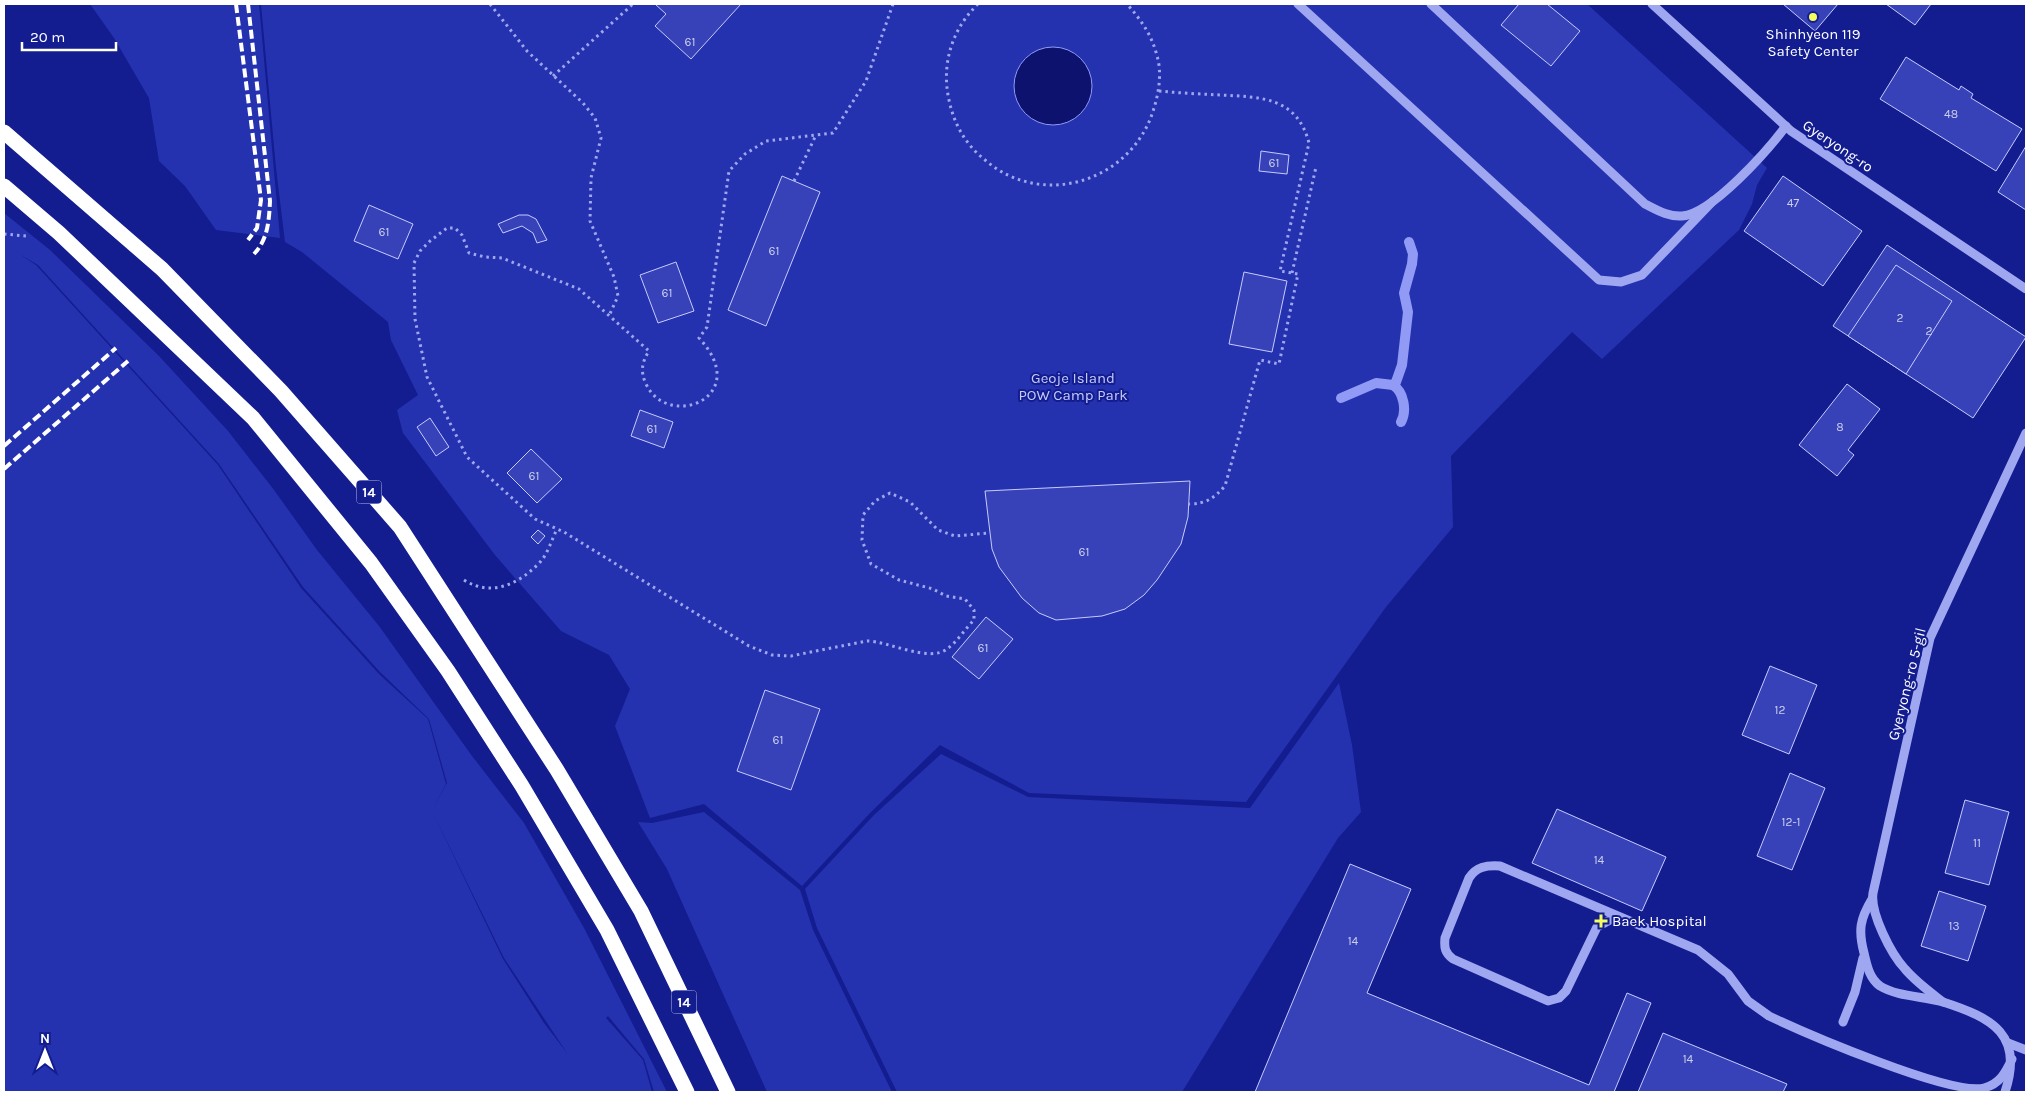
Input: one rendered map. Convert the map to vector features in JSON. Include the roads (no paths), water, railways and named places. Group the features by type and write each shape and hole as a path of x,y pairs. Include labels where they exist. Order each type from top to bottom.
{"highway":[{"name":"14","path":"9,136 162,269 281,391 400,527 557,770 641,911 728,1092"},
{"name":"14","path":"4,186 59,233 253,418 371,564 448,671 522,786 607,930 687,1092"}],"street":[{"path":"1298,4 1599,280 1621,282 1642,275 1765,151 1786,126"},
{"path":"1431,4 1646,204 1670,216 1682,216 1697,211 1713,202"},
{"name":"Gyeryong-ro","path":"1652,4 1786,126 2026,289"},
{"name":"Gyeryong-ro 5-gil","path":"1872,899 1930,638 2026,433"},
{"path":"1617,916 1597,927 1566,991 1559,998 1548,1001 1453,959 1447,955 1444,947 1445,938 1468,878 1473,872 1492,865 1500,866 1698,950 1728,974 1748,1001 1768,1016 1934,1082 1967,1089 1983,1089 1994,1085 2004,1074 2012,1059"},
{"path":"1872,899 1862,915 1860,934 1873,979 1881,986 1943,1002 1985,1019 1997,1028 2008,1044 2012,1059 2005,1092"},
{"path":"1872,899 1879,924 1900,962 1905,969 1943,1002"},
{"path":"1843,1022 1855,992 1864,953"},
{"path":"2008,1044 2026,1050"}],"waterway":[{"path":"1401,422 1404,413 1402,397 1393,385 1396,382 1402,365 1408,312 1404,293 1413,254 1409,242"},
{"path":"1341,398 1376,383 1393,385"}],"railway":[{"path":"236,4 261,200 257,228 248,240"},
{"path":"248,4 270,201 265,236 254,254"},
{"path":"4,446 116,348"},
{"path":"4,469 128,361"}],"place":[{"name":"Shinhyeon 119 Safety Center","path":"1813,17"},
{"name":"Baek Hospital","path":"1601,921"}],"park label":[{"name":"Geoje Island POW Camp Park","path":"1073,386"}]}
